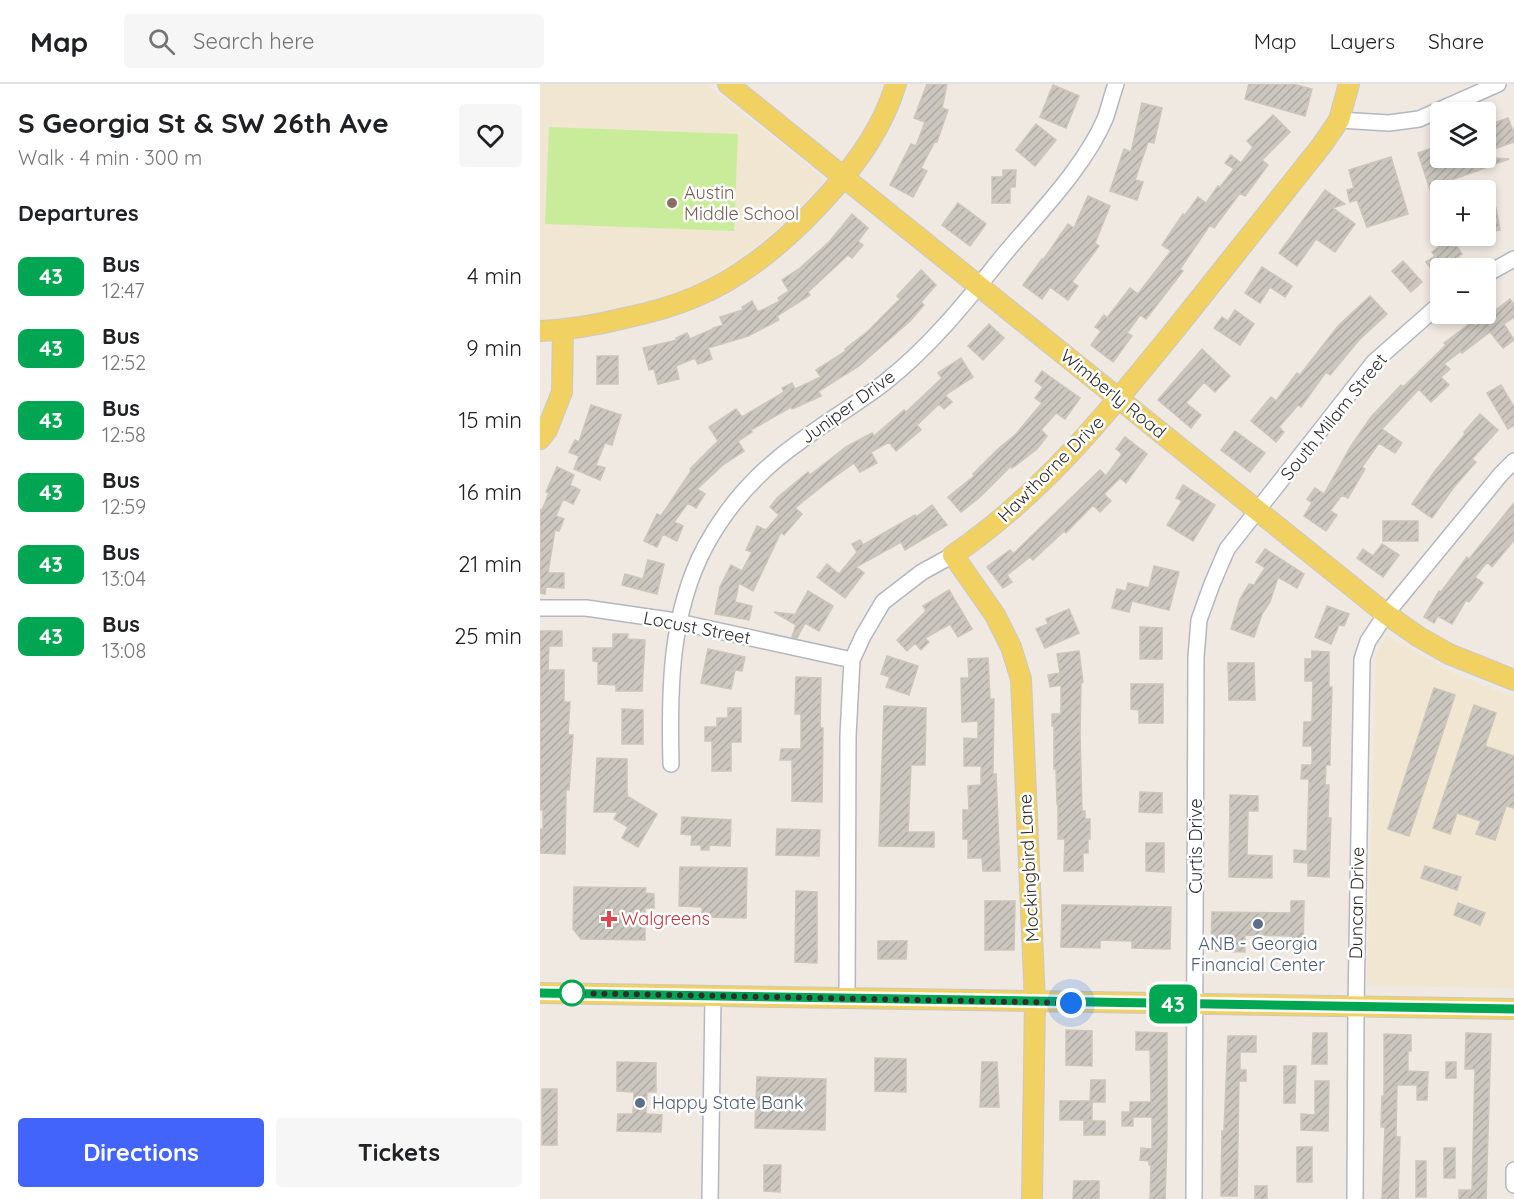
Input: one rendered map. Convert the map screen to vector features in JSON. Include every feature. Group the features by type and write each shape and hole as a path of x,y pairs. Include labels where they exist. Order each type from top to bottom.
{"main road":[{"name":"Wimberly Road","path":"728,84 1386,614 1449,654 1514,680"},
{"path":"540,331 592,326 659,310 696,297 766,255 804,221 844,177 877,132 896,84"},
{"name":"Hawthorne Drive","path":"953,555 987,532 1033,491 1060,465 1119,399 1322,145 1339,120 1349,84"},
{"path":"540,439 547,430 562,392 563,330"},
{"name":"Mockingbird Lane","path":"953,555 995,615 1011,647 1021,679 1035,1002 1032,1199"},
{"path":"540,993 1514,1009"}],"street":[{"name":"Juniper Drive","path":"671,764 669,712 677,622 690,580 705,547 728,511 758,476 801,440 841,415 894,375 924,348 979,286 1078,165 1105,119 1116,84"},
{"path":"1339,120 1389,123 1419,119 1498,84"},
{"path":"1496,269 1514,259"},
{"name":"South Milam Street","path":"1258,510 1305,453 1374,362 1430,313"},
{"name":"Duncan Drive","path":"1355,1199 1362,659 1368,641 1386,614 1514,461"},
{"name":"Curtis Drive","path":"1194,1199 1196,668 1199,620 1227,549 1258,510"},
{"name":"Hawthorne Drive","path":"846,998 848,736 852,660 862,636 883,602 922,572 953,555"},
{"name":"Locust Street","path":"540,608 586,608 677,622 852,660"},
{"path":"710,1199 713,996"},
{"path":"1514,1170 1514,1185"}],"shaded area":[{"name":"Austin Middle School","path":"540,84 706,84 821,176 822,183 791,217 742,258 701,282 665,299 580,321 540,321"},
{"path":"1387,636 1456,675 1514,697 1514,988 1367,986 1376,656"}],"green space":[{"path":"549,127 738,134 734,231 545,224"}],"building":[{"path":"927,84 947,84 942,108 948,110 937,142 935,141 921,168 927,171 913,197 890,185 911,144 916,146 925,122 914,118"},
{"path":"1249,84 1293,84 1312,89 1305,116 1245,99"},
{"path":"1053,85 1079,96 1066,128 1040,117"},
{"path":"1142,103 1162,108 1154,143 1148,142 1135,180 1143,182 1137,200 1110,191 1124,149 1131,152"},
{"path":"1273,115 1290,132 1262,160 1268,165 1245,196 1240,193 1214,228 1210,225 1180,269 1183,271 1146,319 1140,315 1127,333 1132,336 1113,362 1091,345 1101,331 1095,327 1104,315 1107,318 1130,288 1138,294 1171,251 1162,245 1183,214 1185,215 1198,197 1206,203 1234,169 1225,163 1231,155 1241,163 1253,147 1247,141"},
{"path":"1508,118 1514,133 1514,142 1496,148 1496,122"},
{"path":"1036,124 1056,140 1035,166 1016,150"},
{"path":"1430,149 1430,168 1484,168 1451,180 1430,180 1430,190 1418,153"},
{"path":"1391,157 1408,214 1367,227 1357,200 1350,202 1347,190 1354,188 1349,170"},
{"path":"1496,158 1509,159 1496,164"},
{"path":"1003,170 1016,170 1015,187 1010,187 1010,203 992,203 992,177 1003,177"},
{"path":"1325,190 1345,204 1333,208 1355,224 1335,252 1316,239 1297,266 1279,253"},
{"path":"1088,196 1110,206 1095,243 1099,246 1072,282 1078,286 1068,300 1050,287 1042,299 1023,285 1068,224 1074,228"},
{"path":"958,203 986,224 970,246 942,225"},
{"path":"1496,208 1500,230 1496,231"},
{"path":"852,214 868,228 858,241 863,245 852,258 848,255 808,292 810,295 777,316 779,320 748,336 708,348 712,359 698,364 695,358 676,366 679,379 658,384 654,369 649,370 643,348 677,340 676,338 687,333 690,339 723,325 720,317 743,310 742,307 752,301 758,312 780,301 778,298 789,291 782,280 800,268 829,242"},
{"path":"1440,246 1456,246 1462,254 1457,258 1432,258 1435,256 1432,252"},
{"path":"1403,261 1422,282 1411,292 1392,271"},
{"path":"1262,267 1292,286 1285,297 1270,287 1260,303 1245,293"},
{"path":"921,270 936,285 921,302 924,305 910,321 859,366 819,391 821,396 792,409 791,407 751,430 752,432 738,441 744,451 723,465 697,489 705,494 696,508 688,503 674,522 683,526 677,541 663,534 657,547 644,541 657,514 661,516 691,471 690,469 718,441 709,427 736,409 742,417 784,392 782,388 792,383 795,389 821,377 816,370 846,351 845,349 867,332 900,299 897,296"},
{"path":"1370,296 1387,314 1359,340 1330,375 1326,372 1301,407 1298,405 1279,427 1284,432 1276,442 1251,421 1271,397 1276,401 1297,373 1300,375 1338,326"},
{"path":"1510,299 1514,304 1514,317 1504,324 1514,340 1503,348 1490,332 1444,364 1450,369 1441,377 1449,385 1431,402 1419,389 1382,429 1402,443 1395,453 1379,443 1362,467 1365,469 1348,498 1342,495 1330,511 1337,515 1326,531 1304,516 1312,503 1307,499 1315,488 1324,494 1351,446 1371,417 1401,385 1403,387 1446,345 1444,343 1469,324 1475,326 1496,324 1496,310"},
{"path":"1235,310 1254,324 1240,345 1214,328 1222,317 1228,321"},
{"path":"989,324 1004,338 983,360 968,346"},
{"path":"1202,349 1230,376 1215,392 1204,382 1186,403 1201,415 1191,428 1158,400"},
{"path":"597,356 618,356 618,384 597,384"},
{"path":"961,358 973,377 945,395 952,402 944,409 939,404 917,425 921,430 896,451 889,442 871,452 877,463 860,472 854,463 795,508 802,514 784,535 781,532 753,591 739,583 735,602 752,606 749,620 715,614 720,587 731,565 742,571 752,552 746,550 757,526 766,530 779,515 770,507 778,497 808,472 810,475 846,447 872,433 874,436 904,410 906,412 942,378 938,373"},
{"path":"1042,371 1080,398 1065,419 1056,413 1041,430 1047,436 1037,449 1012,468 1011,466 980,497 961,512 948,497 974,476 973,474 998,449 1016,434 1042,403 1035,398 1043,387 1035,381"},
{"path":"1501,385 1514,407 1514,425 1508,429 1487,393"},
{"path":"591,405 621,415 612,445 605,443 596,465 605,468 600,480 574,469 579,456 569,452 575,440 579,442"},
{"path":"1480,414 1498,430 1472,459 1476,462 1454,487 1432,518 1412,504 1465,434 1464,432"},
{"path":"1235,431 1265,453 1250,472 1221,450"},
{"path":"1125,437 1147,454 1126,483 1120,478 1104,494 1111,501 1100,512 1093,505 1066,533 1064,531 1033,560 1030,557 1007,575 1012,582 1003,588 987,567 1010,550 1013,554 1100,470 1106,476 1122,454 1116,449"},
{"path":"557,467 574,475 570,485 580,490 573,504 563,499 556,516 564,519 559,531 555,530 548,573 564,573 564,588 546,587 545,594 540,593 540,509 542,510 549,493 546,492"},
{"path":"1183,485 1215,505 1193,541 1167,525 1182,501 1176,498"},
{"path":"1514,503 1514,540 1492,567 1487,562 1475,577 1483,583 1469,602 1466,600 1452,624 1438,616 1434,623 1424,617 1439,591 1441,592 1467,557 1469,559"},
{"path":"932,505 947,525 905,550 901,542 856,567 864,573 845,598 817,577 827,564 839,574 857,552 852,544 860,540 863,545 915,515 916,517"},
{"path":"1383,521 1418,521 1418,541 1383,541"},
{"path":"1382,544 1399,555 1383,577 1357,558 1363,549 1373,556"},
{"path":"1265,549 1304,574 1297,588 1278,577 1270,602 1262,614 1254,637 1231,629 1240,599 1249,584 1254,585 1265,568 1256,562"},
{"path":"648,560 664,564 657,594 622,585 625,574 643,579"},
{"path":"1154,566 1179,572 1169,610 1132,601 1129,612 1112,608 1117,589 1126,591 1128,583 1149,588"},
{"path":"949,590 972,629 958,637 950,624 925,638 929,642 921,650 915,643 907,651 897,640 926,611 923,606"},
{"path":"808,591 833,606 819,631 805,623 797,638 792,637 796,625 774,612 800,615 796,613"},
{"path":"1327,606 1349,614 1344,626 1339,625 1331,644 1315,637"},
{"path":"1069,609 1079,633 1045,648 1036,629 1048,624 1046,619"},
{"path":"1140,627 1162,628 1162,659 1140,659"},
{"path":"540,631 562,631 562,646 549,646 548,670 564,670 564,702 570,702 568,735 573,735 569,790 566,790 565,854 540,853 543,810 540,810"},
{"path":"613,634 628,634 627,639 645,640 642,691 616,691 616,685 598,684 598,662 593,661 593,648 613,648"},
{"path":"708,649 745,657 742,671 735,670 731,689 701,683"},
{"path":"1079,651 1083,682 1081,683 1080,734 1082,811 1085,811 1085,819 1090,819 1090,839 1088,839 1088,853 1083,853 1083,871 1064,871 1065,839 1058,839 1054,726 1052,726 1052,714 1061,714 1061,685 1050,687 1048,675 1060,673 1057,654"},
{"path":"1312,651 1329,652 1329,687 1332,687 1330,765 1326,765 1325,785 1329,785 1328,818 1331,818 1329,877 1308,876 1308,863 1294,862 1294,850 1307,851 1309,779 1301,779 1302,765 1312,765 1312,746 1303,746 1304,722 1312,722 1313,681 1305,681 1305,659 1312,659"},
{"path":"887,656 918,666 909,695 886,687 890,677 881,674"},
{"path":"988,658 990,699 994,699 993,774 996,774 1000,871 983,871 982,858 968,858 968,839 963,839 963,810 969,810 968,786 981,785 981,766 964,766 964,738 978,739 978,721 962,722 961,678 969,678 968,659"},
{"path":"1228,663 1254,663 1255,700 1229,700"},
{"path":"796,677 821,678 822,802 792,801 792,760 780,760 781,749 801,749 801,714 795,714"},
{"path":"1131,684 1163,684 1163,723 1139,723 1139,710 1131,709"},
{"path":"1434,688 1455,695 1409,836 1388,829"},
{"path":"1474,705 1496,713 1485,746 1514,756 1514,808 1506,806 1495,840 1476,834 1481,821 1457,813 1450,834 1433,828"},
{"path":"884,706 926,708 925,765 911,765 908,832 934,832 934,847 879,846"},
{"path":"728,708 741,708 741,742 731,742 731,771 712,771 712,741 705,741 705,727 717,727 717,718 728,718"},
{"path":"622,709 643,710 643,744 622,744"},
{"path":"597,758 627,759 627,796 657,814 638,847 622,838 628,827 614,819 618,812 594,812"},
{"path":"1140,792 1162,793 1162,813 1139,812"},
{"path":"1230,795 1258,796 1258,811 1248,811 1247,855 1272,856 1272,878 1229,877"},
{"path":"682,817 731,820 730,846 709,845 709,850 701,850 701,845 691,845 692,835 681,834"},
{"path":"777,829 820,830 819,856 776,855"},
{"path":"1146,843 1164,843 1164,872 1146,871"},
{"path":"1425,866 1461,877 1457,890 1421,878"},
{"path":"680,867 747,868 746,918 702,917 702,907 679,906"},
{"name":"Walgreens","path":"574,887 646,888 645,893 654,894 654,908 645,908 645,940 581,939 573,929"},
{"path":"796,891 817,892 817,963 795,962"},
{"path":"985,901 1015,901 1014,950 985,950"},
{"name":"ANB - Georgia Financial Center","path":"1291,901 1304,901 1303,947 1291,946 1291,936 1245,935 1245,952 1211,951 1212,912 1291,913"},
{"path":"1458,903 1485,913 1480,925 1454,915"},
{"path":"1062,905 1171,907 1170,949 1132,948 1132,941 1100,940 1100,948 1061,947"},
{"path":"878,941 907,941 906,959 878,959"},
{"path":"1066,1030 1092,1031 1092,1066 1066,1065"},
{"path":"1136,1032 1167,1033 1165,1199 1150,1199 1151,1165 1149,1161 1140,1160 1141,1148 1152,1149 1152,1117 1133,1117 1133,1126 1122,1126 1122,1112 1130,1112 1130,1102 1151,1102 1150,1050 1136,1050"},
{"path":"1313,1033 1327,1033 1327,1064 1312,1064"},
{"path":"1466,1033 1491,1034 1486,1199 1459,1199 1459,1190 1472,1190 1475,1069 1465,1069"},
{"path":"1384,1034 1411,1035 1408,1071 1428,1072 1427,1100 1417,1100 1417,1085 1397,1085 1396,1137 1400,1137 1398,1199 1382,1199 1385,1127 1381,1127 1382,1096 1384,1096"},
{"path":"1228,1036 1256,1036 1256,1052 1240,1052 1240,1070 1246,1070 1246,1081 1239,1081 1237,1196 1221,1196 1222,1131 1224,1131"},
{"path":"875,1058 906,1059 906,1092 875,1091"},
{"name":"Happy State Bank","path":"617,1062 656,1063 656,1092 647,1092 646,1114 662,1115 661,1132 617,1131 618,1114 633,1114 634,1092 617,1091"},
{"path":"982,1062 997,1062 999,1107 980,1107"},
{"path":"1446,1062 1456,1062 1456,1078 1446,1078"},
{"path":"1284,1066 1296,1066 1295,1103 1284,1103"},
{"path":"757,1077 826,1079 825,1130 755,1128"},
{"path":"1091,1080 1105,1080 1105,1102 1092,1102 1092,1120 1060,1120 1060,1101 1090,1101"},
{"path":"1315,1081 1329,1081 1328,1131 1301,1130 1301,1114 1315,1115"},
{"path":"542,1089 557,1089 557,1145 542,1145"},
{"path":"1084,1121 1105,1121 1105,1135 1084,1135"},
{"path":"1297,1147 1312,1147 1312,1182 1297,1182"},
{"path":"1444,1148 1455,1148 1455,1178 1444,1178"},
{"path":"1416,1161 1426,1161 1426,1197 1416,1197"},
{"path":"764,1165 781,1165 780,1192 764,1191"},
{"path":"1074,1181 1099,1181 1099,1199 1073,1199"},
{"path":"1255,1186 1267,1186 1267,1199 1255,1199"}],"bus line":[{"name":"43","path":"540,993 1514,1009"}],"place":[{"name":"Austin Middle School","path":"672,203"},
{"name":"Walgreens","path":"609,919"},
{"name":"ANB - Georgia Financial Center","path":"1258,924"},
{"name":"Happy State Bank","path":"640,1103"}],"route":[{"path":"572,993 1071,1003"}]}
